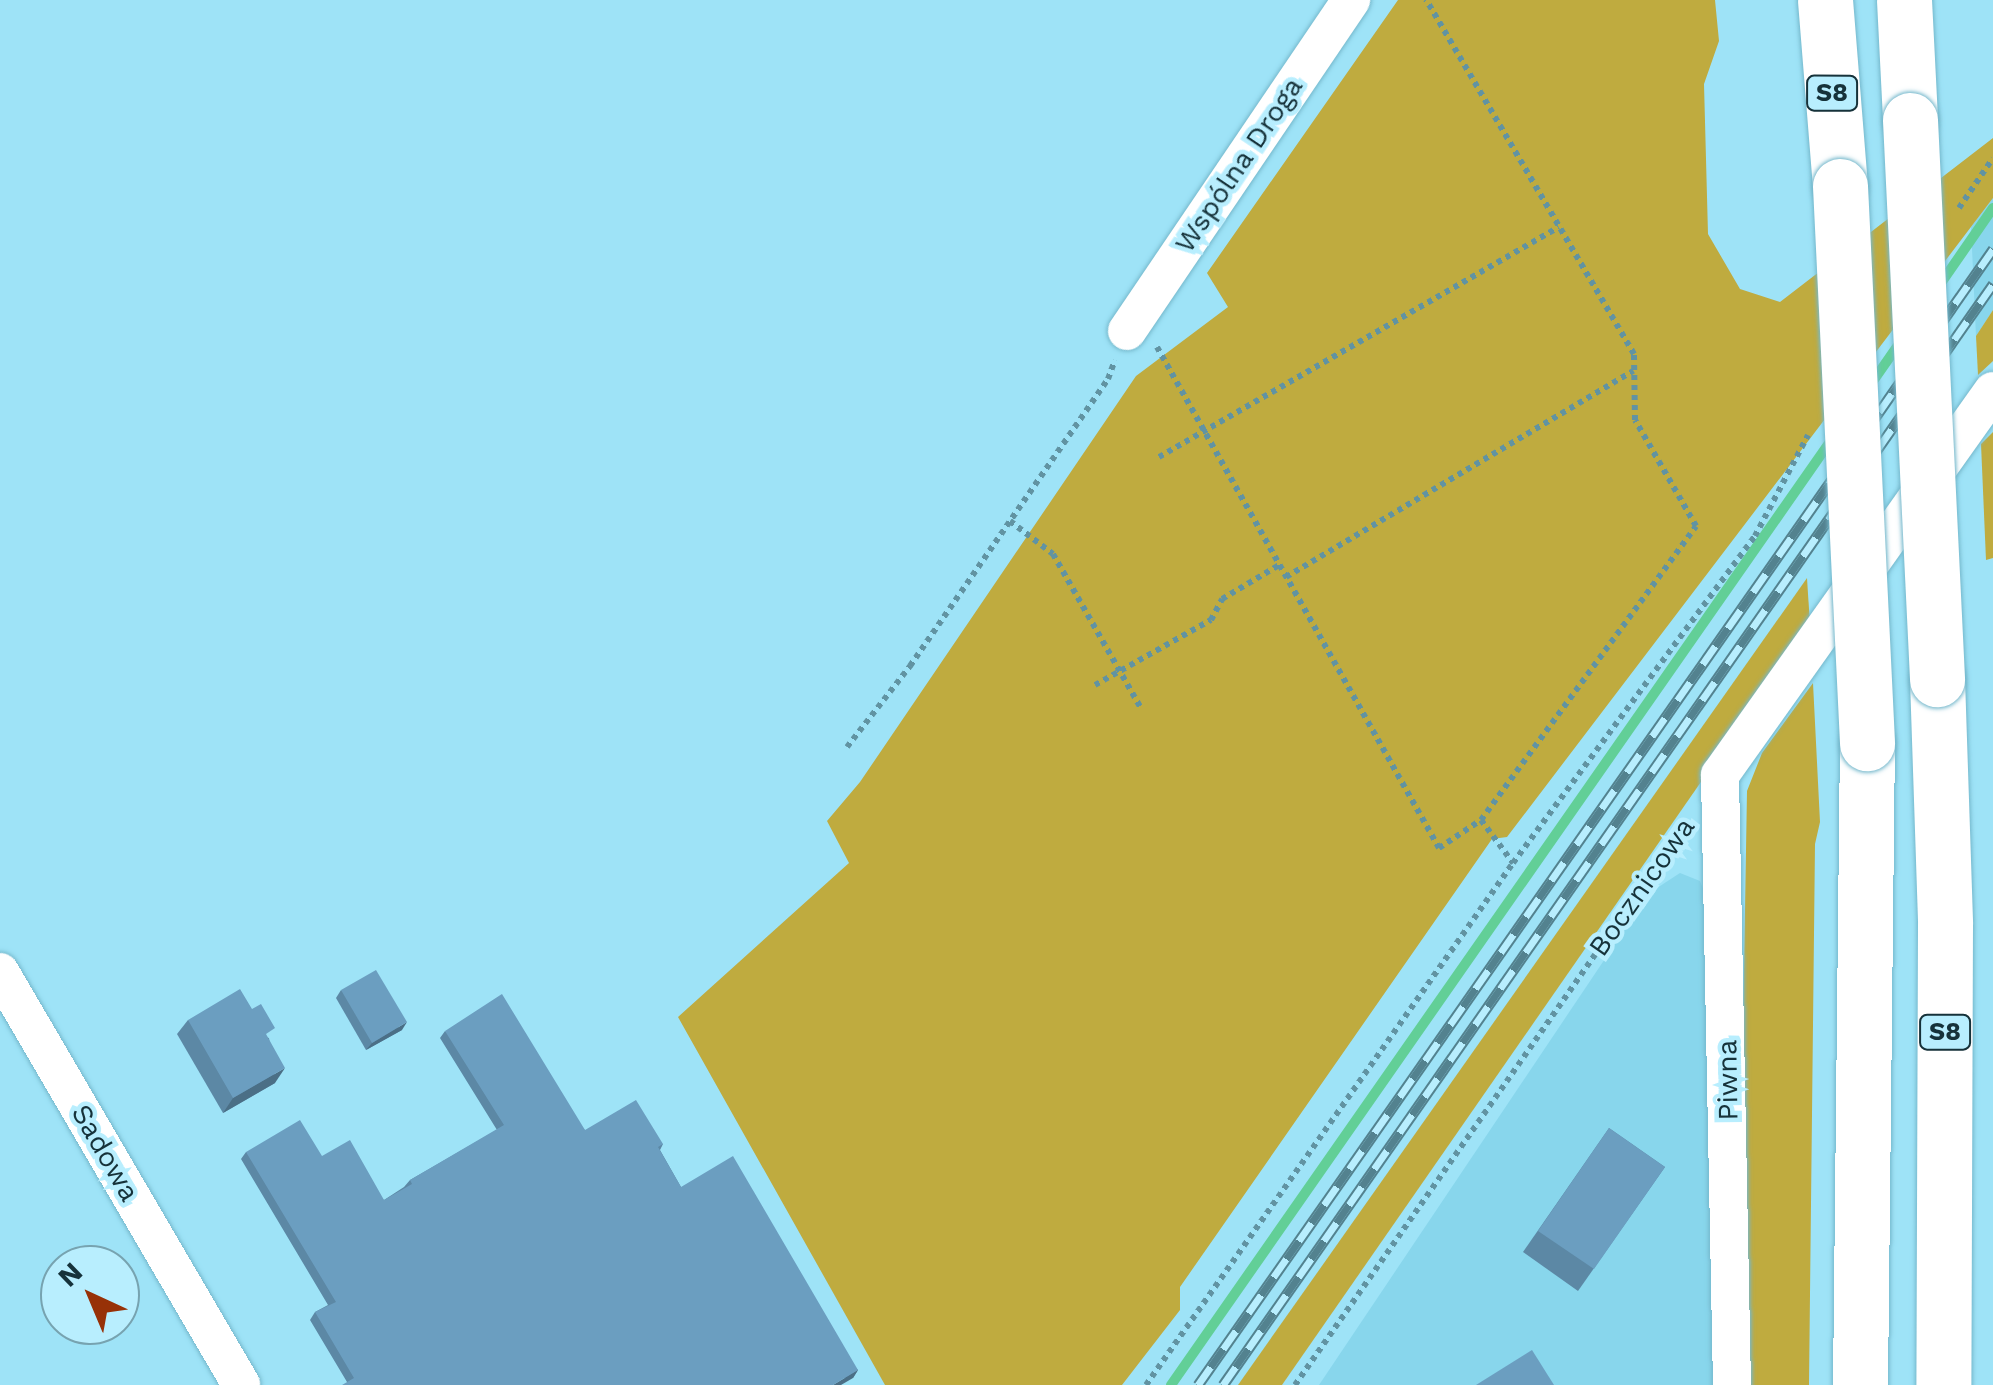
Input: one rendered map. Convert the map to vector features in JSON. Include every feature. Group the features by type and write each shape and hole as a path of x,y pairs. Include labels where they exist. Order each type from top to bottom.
{"highway":[{"name":"S8","path":"1825,0 1840,186 1867,743 1860,1385"},
{"name":"S8","path":"1904,0 1945,924 1943,1385"}],"street":[{"name":"Wspólna Droga","path":"1132,322 1351,0"},
{"path":"1720,775 1993,390"},
{"name":"Piwna","path":"1720,775 1732,1385"},
{"name":"Sadowa","path":"0,972 241,1385"}],"path":[{"path":"1132,322 1204,431 1439,848 1481,820 1696,526 1635,420 1634,354 1426,0"},
{"path":"1948,223 1993,158"},
{"path":"1160,457 1559,227"},
{"path":"848,747 1108,379 1132,322"},
{"path":"1286,577 1634,371"},
{"path":"1146,1385 1513,863 1755,536 1817,418"},
{"path":"1010,521 1053,554 1141,708"},
{"path":"1094,685 1211,620 1222,598 1279,565"},
{"name":"Bocznicowa","path":"1294,1385 1720,775"},
{"path":"1481,820 1513,863"}],"shaded area":[{"path":"1398,0 1715,0 1719,41 1704,84 1708,234 1740,289 1780,302 1993,138 1993,198 1507,837 1492,839 1180,1287 1180,1310 1122,1385 885,1385 678,1017 849,863 827,821 860,782 1136,376 1228,307 1207,273"},
{"path":"1993,198 1993,310 1976,336 1971,227"},
{"path":"1993,310 1993,361 1978,375 1976,336"},
{"path":"1993,432 1993,558 1986,560 1981,444"},
{"path":"1807,578 1810,625 1282,1385 1238,1385"},
{"path":"1813,683 1820,822 1815,844 1809,1385 1750,1385 1743,1031 1747,791 1762,753"},
{"path":"1680,873 1700,881 1709,904 1715,1385 1319,1385 1629,923 1657,888"}],"building":[{"path":"376,970 407,1022 372,1043 341,990"},
{"path":"240,989 252,1009 261,1004 275,1028 266,1034 285,1068 233,1098 188,1020"},
{"path":"502,994 585,1130 636,1100 663,1144 658,1147 681,1187 733,1156 858,1370 833,1385 342,1385 354,1378 315,1312 336,1302 246,1152 300,1120 322,1156 350,1140 384,1200 412,1184 410,1180 504,1125 445,1031"},
{"path":"1609,1128 1665,1167 1594,1269 1538,1231"},
{"path":"1532,1350 1554,1385 1476,1385"}],"waterway":[{"path":"1939,286 1993,208"},
{"path":"1871,384 1901,341"},
{"path":"1171,1385 1832,439"}],"railway":[{"path":"1198,1385 1993,249"},
{"path":"1223,1385 1993,284"}]}
